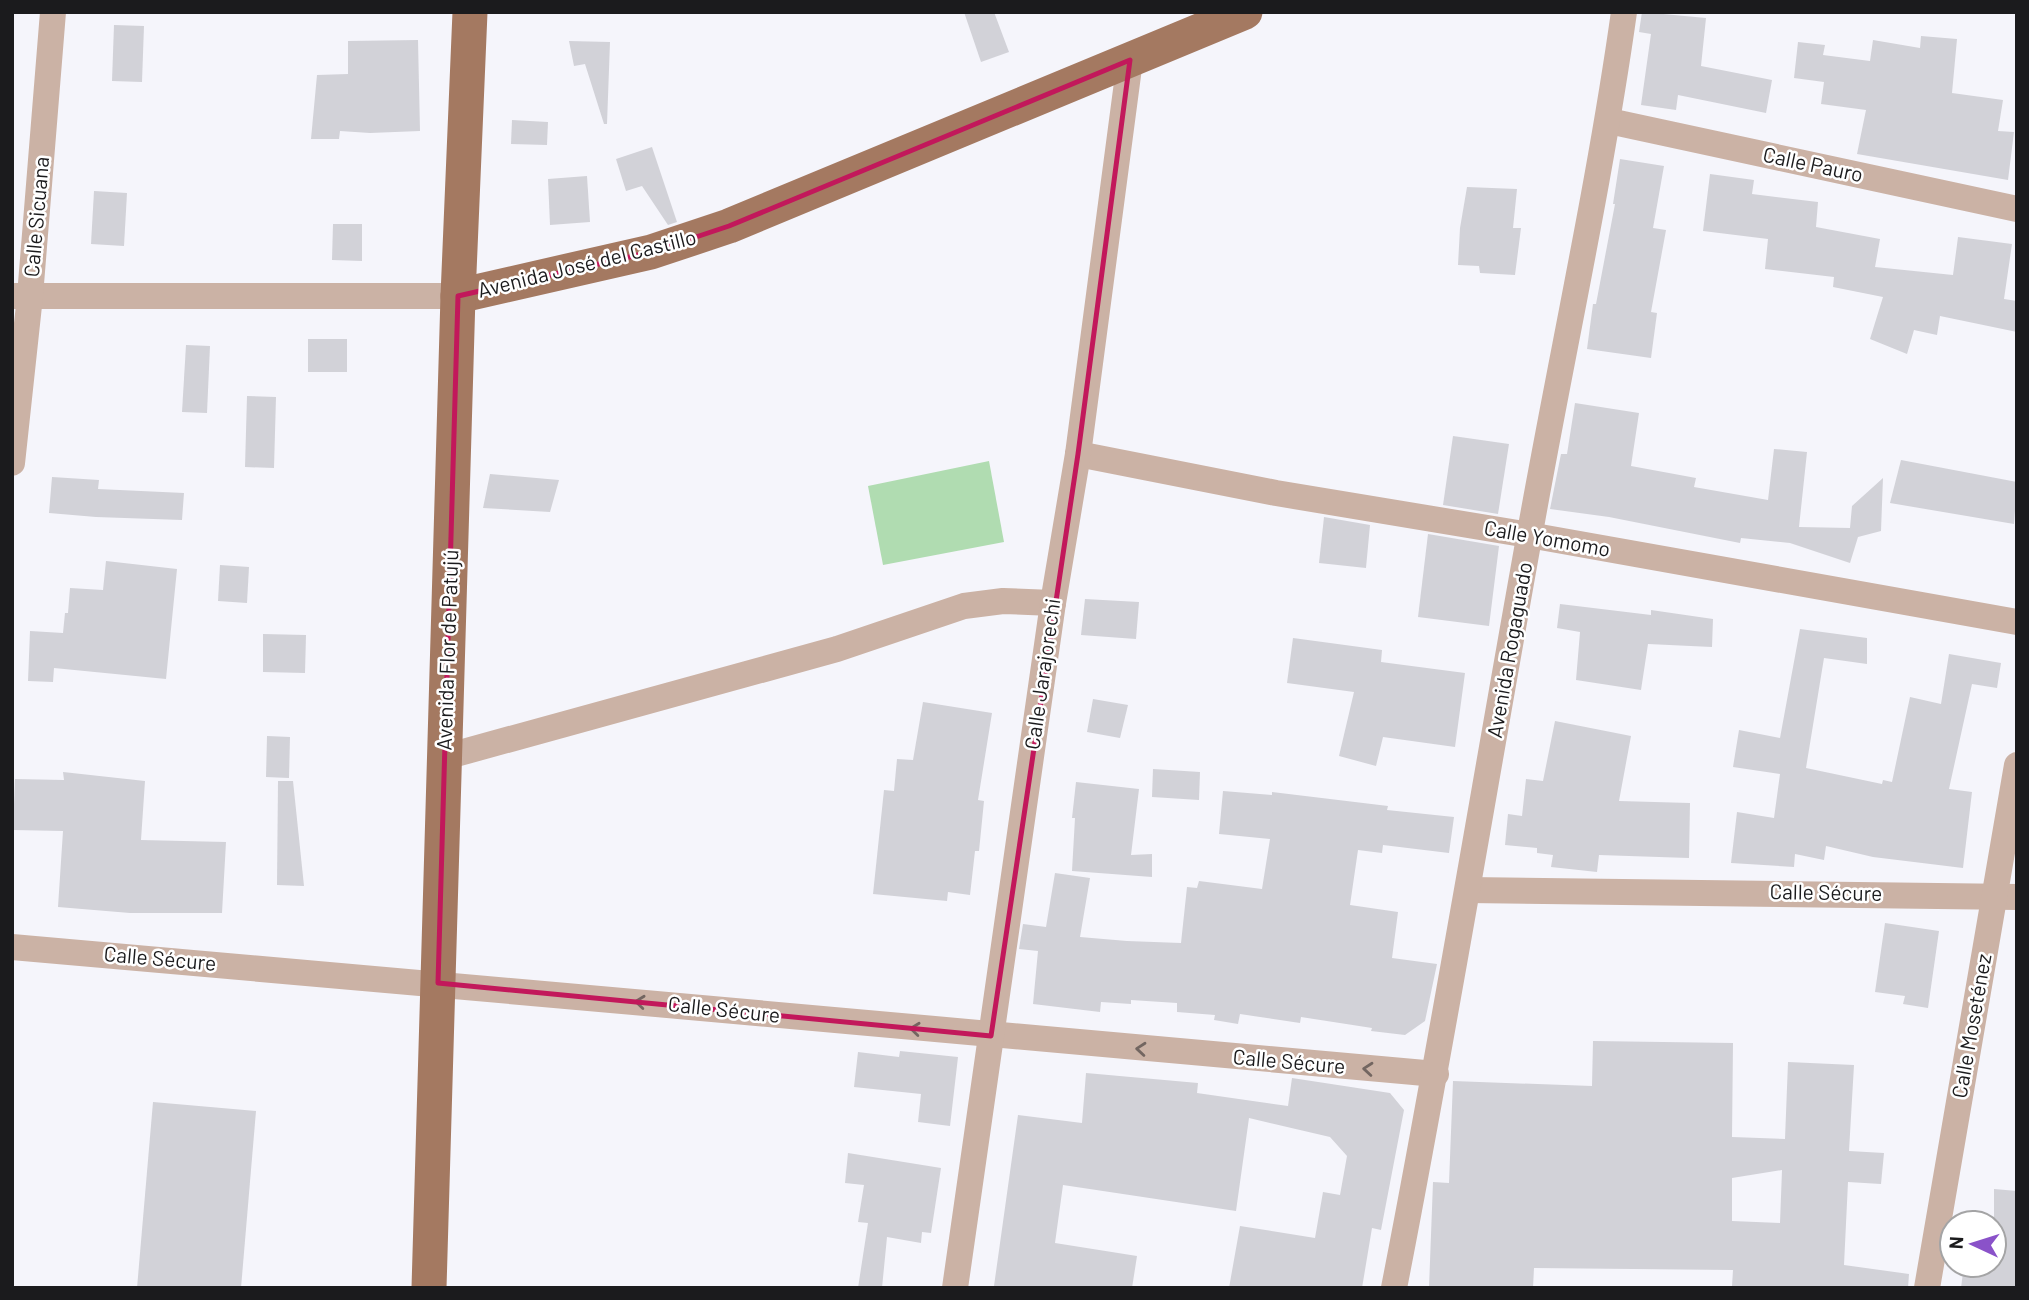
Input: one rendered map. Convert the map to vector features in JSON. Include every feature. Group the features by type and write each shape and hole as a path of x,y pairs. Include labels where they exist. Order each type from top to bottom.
{"main road":[{"name":"Avenida Flor de Patujú","path":"429,1288 458,296 470,12"},
{"name":"Avenida José del Castillo","path":"458,296 651,252 729,226 1130,60 1210,20 1245,12"}],"street":[{"name":"Calle Sicuana","path":"12,463 21,296 53,12"},
{"name":"Avenida Rogaguado","path":"1394,1288 1436,1074 1529,536 1609,121 1624,12"},
{"name":"Calle Jarajorechi","path":"955,1288 1053,603 1078,454 1130,60"},
{"name":"Calle Pauro","path":"1609,121 2017,209"},
{"name":"Avenida José del Castillo","path":"21,296 458,296"},
{"name":"Calle Yomomo","path":"1078,454 1276,494 2017,622"},
{"path":"444,757 837,649 964,606 1003,601 1053,603"},
{"name":"Calle Moseténez","path":"1927,1288 2006,896 2017,765"},
{"name":"Calle Sécure","path":"1468,890 2006,896"},
{"name":"Calle Sécure","path":"12,947 1436,1074"}],"highlighted area":[{"path":"1130,60 1078,454 991,1036 438,983 458,296 651,252 729,226"}],"green space":[{"path":"989,461 1004,542 883,565 868,486"}],"building":[{"path":"964,12 994,12 1009,52 981,62"},
{"path":"1642,12 1706,18 1701,66 1772,80 1766,113 1678,95 1676,110 1641,105 1651,34 1639,32"},
{"path":"114,25 144,26 142,82 112,81"},
{"path":"1921,36 1957,39 1952,93 2003,100 1998,131 2014,132 2008,180 1857,154 1866,110 1821,104 1824,82 1794,78 1798,42 1825,45 1823,55 1870,61 1873,40 1920,48"},
{"path":"418,40 420,131 340,131 339,139 311,139 317,75 348,74 348,41"},
{"path":"569,41 610,42 607,124 604,124 585,64 574,66"},
{"path":"512,120 548,122 547,145 511,144"},
{"path":"652,147 677,222 668,225 642,186 626,191 616,159"},
{"path":"1620,159 1664,166 1653,228 1666,230 1651,312 1657,313 1651,358 1587,349 1593,304 1596,304 1615,204"},
{"path":"1710,174 1754,180 1752,194 1818,202 1816,227 1880,239 1875,267 1953,275 1958,237 2012,244 2004,299 2017,301 2017,332 1940,316 1937,335 1914,330 1907,354 1870,339 1883,297 1833,287 1834,277 1765,269 1768,239 1703,231"},
{"path":"587,176 590,222 550,225 548,179"},
{"path":"1467,187 1517,189 1513,228 1521,228 1515,275 1480,273 1479,266 1458,265 1460,228"},
{"path":"94,191 127,193 124,246 91,244"},
{"path":"333,224 362,224 362,261 332,260"},
{"path":"308,339 347,339 347,372 308,372"},
{"path":"186,345 210,346 207,413 182,412"},
{"path":"247,396 276,397 274,468 245,467"},
{"path":"1575,403 1639,413 1631,466 1696,478 1694,487 1768,500 1774,449 1807,452 1799,527 1850,528 1852,506 1883,478 1881,531 1858,537 1850,563 1790,543 1741,538 1740,543 1609,517 1550,509 1561,454 1567,454"},
{"path":"1453,436 1509,444 1498,514 1443,505"},
{"path":"1901,460 2017,482 2014,524 1890,503"},
{"path":"490,474 559,480 550,512 483,508"},
{"path":"52,477 99,480 98,489 184,493 182,520 49,513"},
{"path":"1324,517 1370,525 1366,568 1319,563"},
{"path":"1428,534 1499,546 1489,626 1418,617"},
{"path":"106,561 177,569 166,679 54,668 53,682 28,681 30,631 63,633 70,588 103,590"},
{"path":"220,565 249,567 247,603 218,601"},
{"path":"1085,599 1139,602 1136,639 1081,635"},
{"path":"1560,604 1651,615 1651,610 1713,619 1712,647 1648,644 1641,690 1576,680 1580,632 1557,628"},
{"path":"1800,629 1867,638 1867,664 1824,658 1806,768 1882,784 1883,780 1892,782 1910,697 1941,704 1949,654 2001,663 1997,688 1972,684 1949,789 1972,792 1963,868 1873,857 1826,846 1824,860 1795,854 1794,867 1731,863 1737,812 1774,818 1780,774 1733,767 1739,730 1780,738"},
{"path":"263,634 306,635 305,673 263,672"},
{"path":"1293,638 1382,650 1381,662 1465,673 1455,747 1383,737 1376,766 1339,756 1354,692 1287,683"},
{"path":"1093,699 1128,705 1120,738 1087,732"},
{"path":"923,702 992,713 978,800 984,801 979,851 975,851 970,895 948,892 947,901 873,894 884,790 894,791 897,759 913,760"},
{"path":"1555,721 1631,736 1619,801 1690,803 1689,858 1599,855 1597,872 1551,867 1553,855 1537,853 1537,848 1505,845 1508,814 1522,816 1526,779 1543,781"},
{"path":"267,736 290,737 289,778 266,777"},
{"path":"1153,769 1200,772 1199,800 1152,797"},
{"path":"63,772 145,781 141,840 226,842 222,913 130,913 58,907 63,831 13,830 15,779 64,780"},
{"path":"278,781 293,781 304,886 277,885"},
{"path":"1076,782 1139,789 1131,855 1152,854 1152,877 1072,871 1075,818 1072,818"},
{"path":"1223,791 1272,795 1272,792 1388,806 1387,810 1454,817 1449,853 1383,845 1382,853 1358,850 1350,905 1398,912 1392,958 1437,964 1425,1021 1405,1035 1301,1017 1300,1023 1240,1014 1238,1024 1214,1020 1215,1015 1177,1012 1177,1003 1131,1000 1131,1004 1101,1002 1100,1012 1033,1004 1038,951 1019,949 1023,924 1046,927 1055,873 1090,878 1080,937 1127,941 1181,943 1187,887 1197,888 1199,881 1262,889 1270,839 1219,834"},
{"path":"1885,923 1939,931 1928,1008 1903,1004 1905,996 1875,992"},
{"path":"1593,1041 1733,1043 1732,1137 1785,1139 1788,1062 1854,1065 1849,1151 1884,1153 1881,1184 1848,1182 1844,1265 1909,1274 1908,1288 1732,1286 1733,1270 1534,1268 1533,1288 1429,1288 1433,1182 1449,1183 1453,1081 1592,1086","holes":["1782,1170 1780,1223 1732,1221 1732,1178"]},
{"path":"900,1051 958,1057 950,1126 918,1122 921,1094 854,1087 858,1052 899,1057"},
{"path":"1086,1073 1198,1083 1197,1093 1288,1106 1292,1078 1390,1093 1404,1110 1381,1230 1372,1228 1362,1288 1229,1288 1240,1226 1315,1238 1323,1192 1340,1195 1347,1156 1330,1137 1249,1118 1236,1211 1063,1185 1055,1243 1137,1256 1132,1288 994,1286 1018,1115 1082,1123"},
{"path":"153,1102 256,1111 241,1288 137,1288"},
{"path":"848,1153 941,1168 931,1233 922,1232 921,1243 887,1237 882,1288 858,1288 868,1223 858,1222 864,1185 845,1183"},
{"path":"1994,1189 2017,1191 2017,1288 1961,1288 1962,1279 2008,1279 2008,1209 1994,1209"}]}
